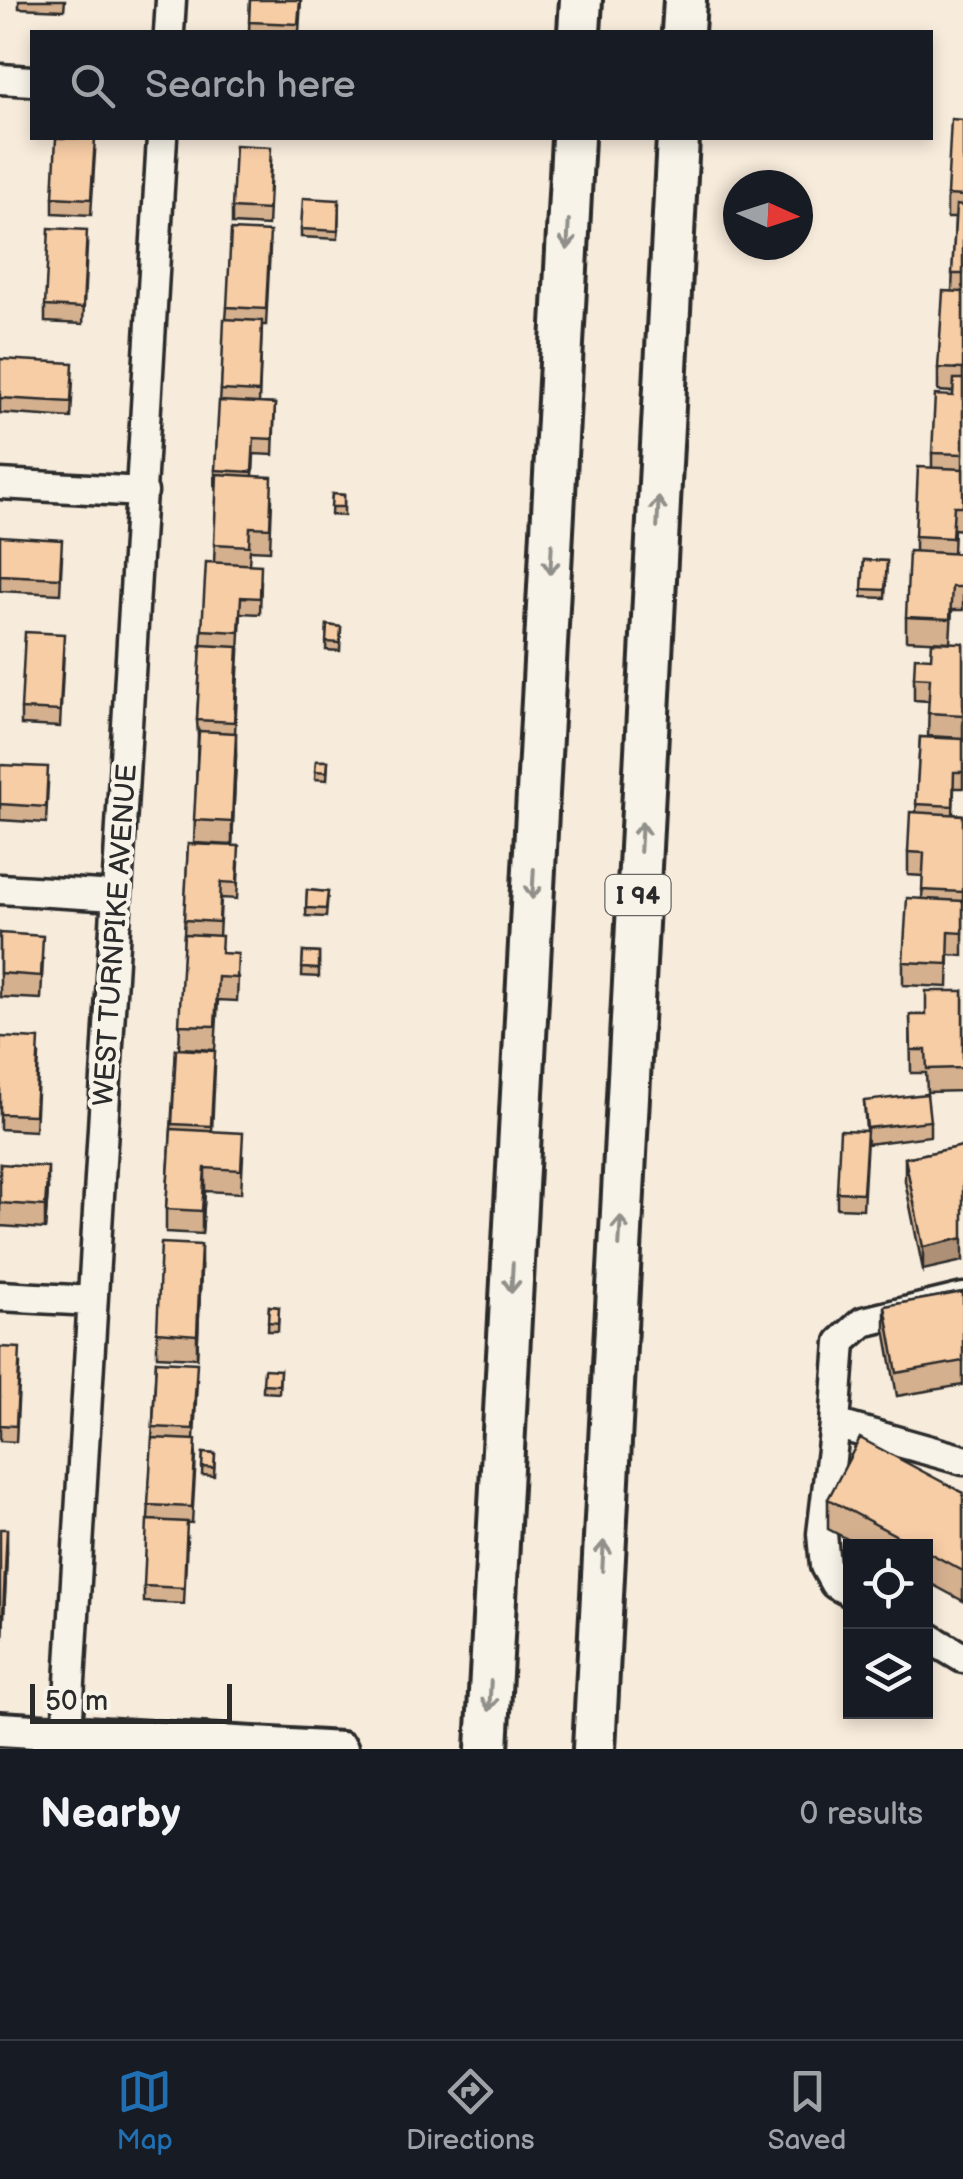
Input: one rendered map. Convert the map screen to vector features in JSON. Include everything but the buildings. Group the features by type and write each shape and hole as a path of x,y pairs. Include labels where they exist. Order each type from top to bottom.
{"highway":[{"path":"579,30 581,0"},
{"path":"684,30 685,0"},
{"path":"487,1749 573,140"},
{"name":"I 94","path":"594,1749 678,140"}],"main road":[{"path":"0,1729 66,1741 341,1749"}],"street":[{"path":"169,30 171,0"},
{"path":"0,79 30,81"},
{"name":"WEST TURNPIKE AVENUE","path":"66,1741 162,140"},
{"path":"0,484 142,492"},
{"path":"0,889 116,896"},
{"path":"0,1296 92,1302"},
{"path":"843,1588 835,1584 825,1566 822,1534 840,1342 864,1322 963,1298"},
{"path":"835,1424 963,1460"},
{"path":"933,1640 963,1658"}]}
